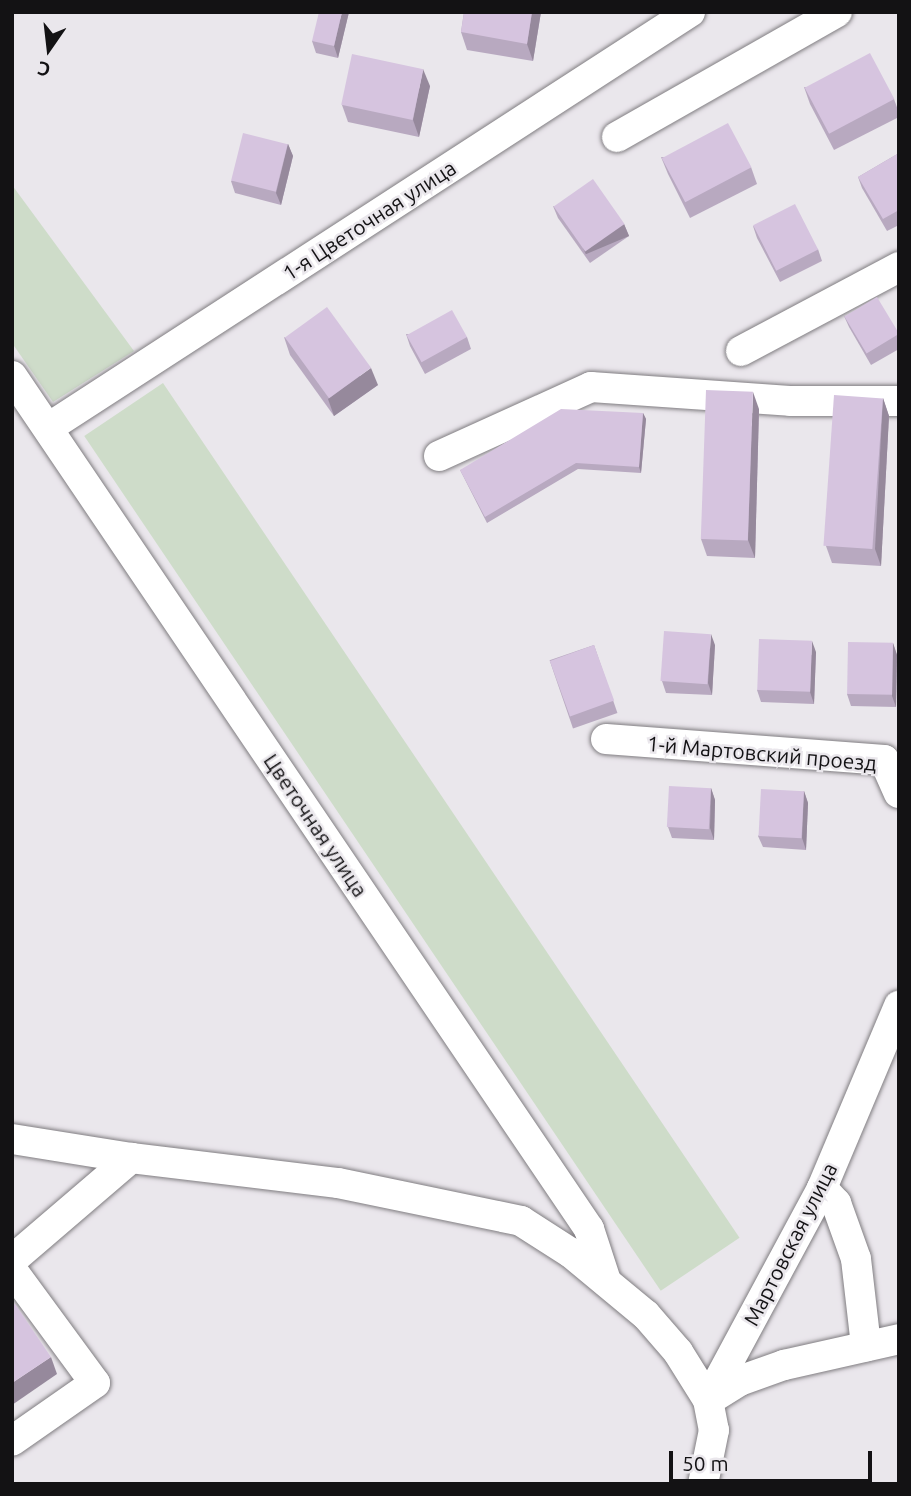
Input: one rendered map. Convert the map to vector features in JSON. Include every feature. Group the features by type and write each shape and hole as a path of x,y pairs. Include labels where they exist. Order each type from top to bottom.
{"street":[{"name":"1-я Цветочная улица","path":"48,428 690,12"},
{"path":"617,137 837,12"},
{"path":"741,351 899,267"},
{"name":"Цветочная улица","path":"12,376 589,1229 606,1281"},
{"path":"439,456 591,387 790,401 899,401"},
{"name":"1-й Мартовский проезд","path":"606,739 884,760 899,793"},
{"name":"Мартовская улица","path":"708,1400 822,1188 899,1006"},
{"path":"12,1139 131,1158 338,1184 521,1220 547,1236 606,1281 654,1324 678,1352 708,1400 714,1430 703,1484"},
{"path":"12,1259 131,1158"},
{"path":"822,1188 836,1203 856,1259 866,1346"},
{"path":"12,1270 95,1383 12,1441"},
{"path":"708,1400 739,1381 784,1365 899,1339"}],"green space":[{"path":"12,185 134,351 53,402 12,343"},
{"path":"163,383 740,1238 661,1291 84,436"}],"building":[{"path":"319,12 342,12 334,46 312,41"},
{"path":"464,12 532,12 527,44 461,32"},
{"path":"870,53 894,99 829,134 805,88"},
{"path":"352,54 423,69 413,120 341,105"},
{"path":"728,123 751,167 685,202 662,158"},
{"path":"243,133 288,144 276,192 231,181"},
{"path":"899,153 899,210 883,219 858,177"},
{"path":"593,179 625,224 585,252 554,207"},
{"path":"795,204 818,249 776,271 753,225"},
{"path":"877,297 899,334 867,353 844,317"},
{"path":"327,307 371,368 329,398 285,338"},
{"path":"452,310 467,337 422,362 407,335"},
{"path":"706,390 753,392 748,541 701,539"},
{"path":"834,395 883,398 872,549 823,546"},
{"path":"561,409 643,413 639,467 576,463 485,517 460,470"},
{"path":"664,631 711,634 707,684 661,681"},
{"path":"759,639 812,641 810,692 757,690"},
{"path":"848,642 893,643 892,695 847,694"},
{"path":"594,645 614,700 570,717 550,661"},
{"path":"669,786 711,788 709,829 667,827"},
{"path":"761,789 804,791 801,838 759,836"},
{"path":"15,1304 51,1357 12,1383 12,1305"}]}
